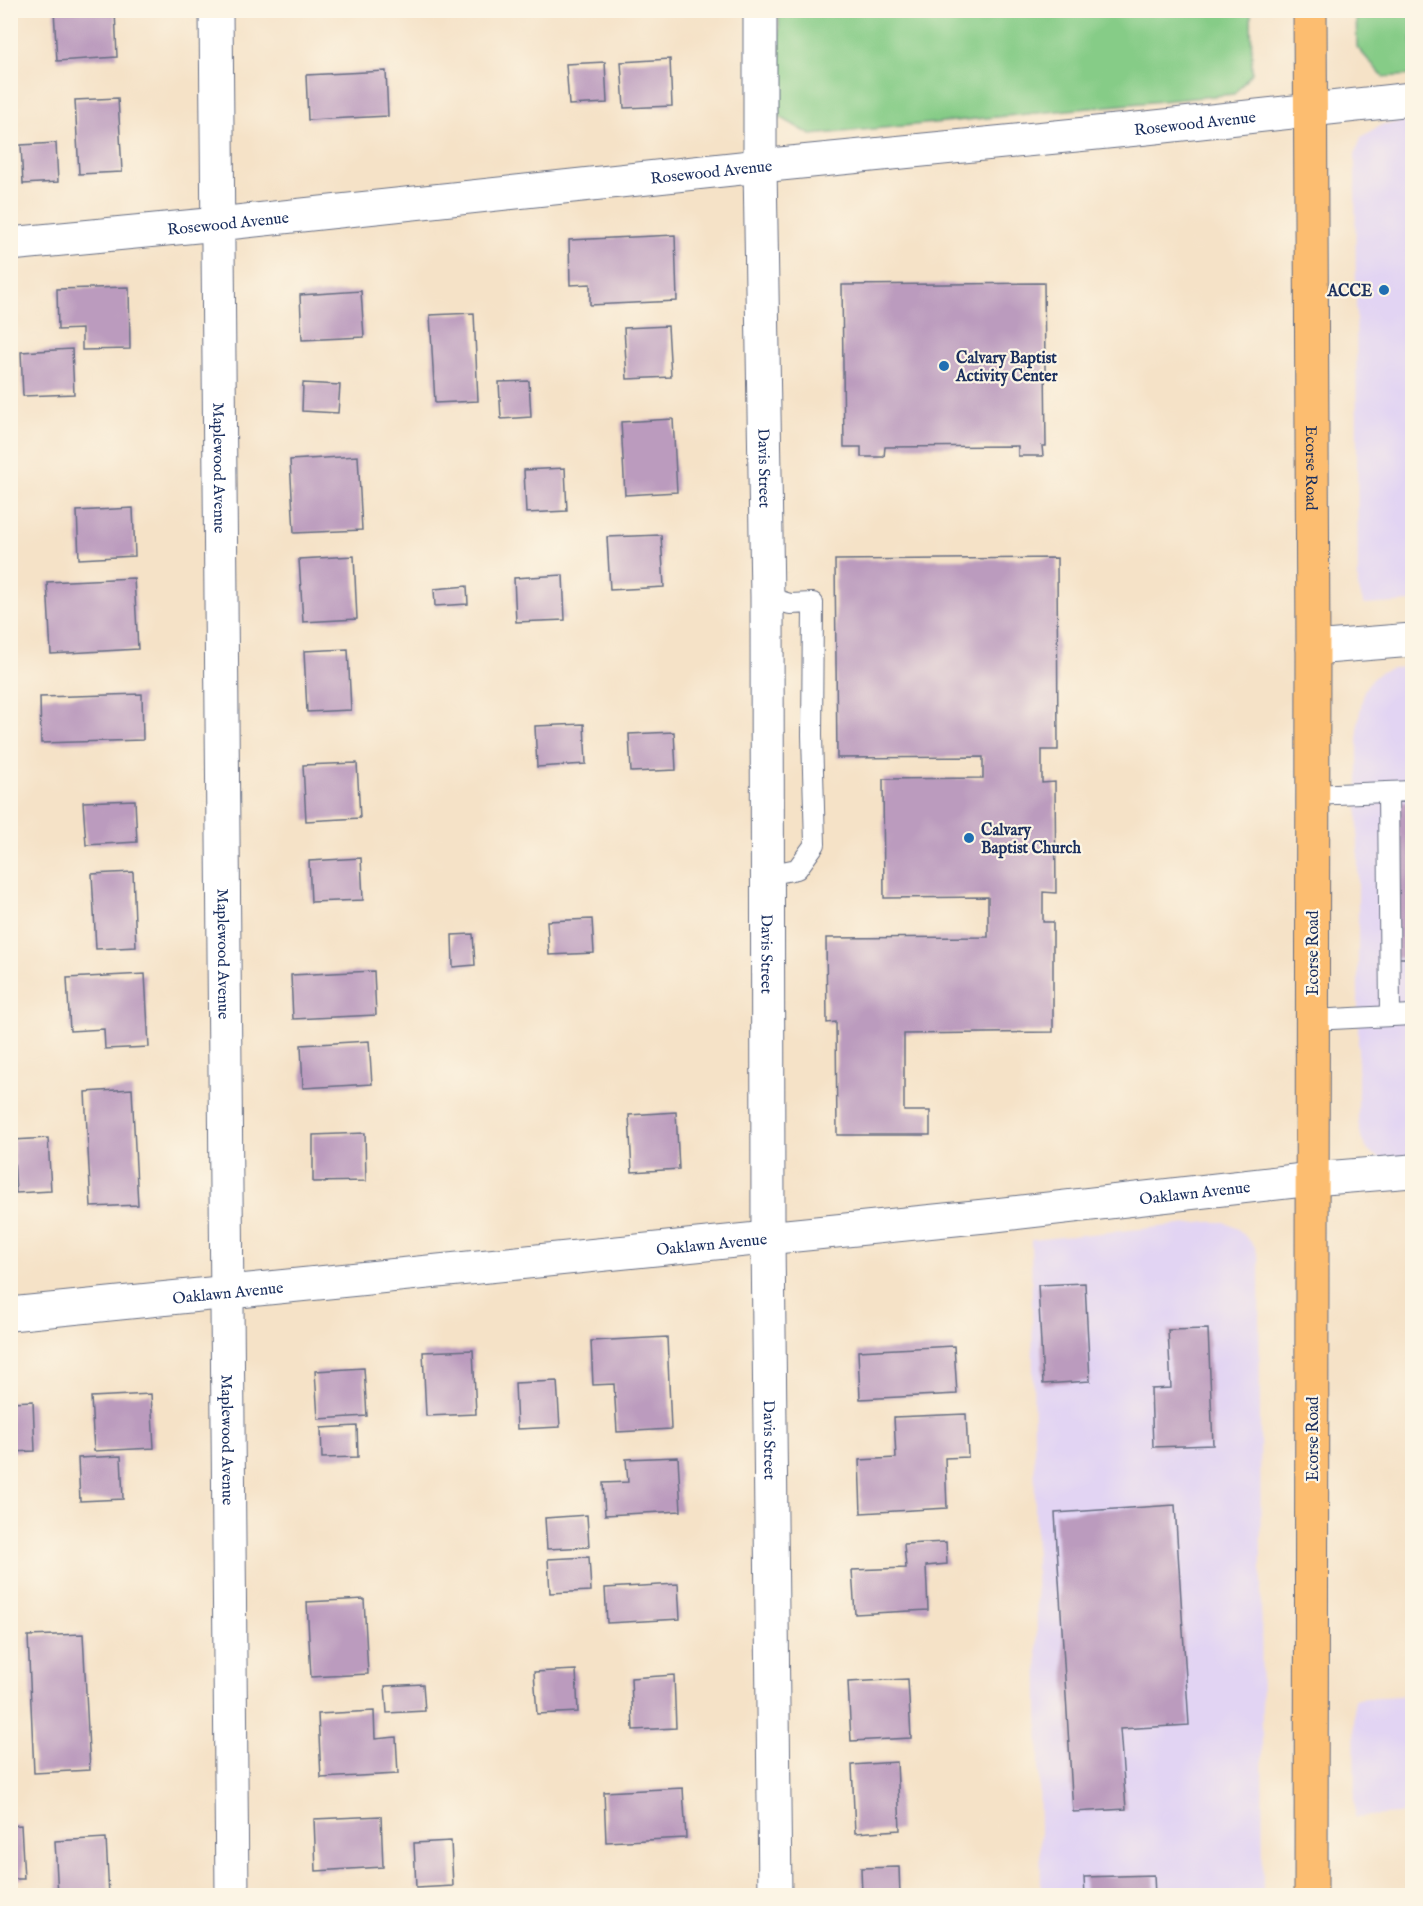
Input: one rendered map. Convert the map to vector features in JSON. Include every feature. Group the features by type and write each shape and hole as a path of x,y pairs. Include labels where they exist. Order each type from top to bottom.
{"main road":[{"name":"Ecorse Road","path":"1310,10 1313,648 1311,1896"}],"street":[{"name":"Maplewood Avenue","path":"216,10 232,1896"},
{"name":"Davis Street","path":"760,10 760,166 767,597 768,1238 775,1896"},
{"name":"Rosewood Avenue","path":"10,244 1413,99"},
{"path":"1313,648 1413,640"},
{"name":"Oaklawn Avenue","path":"10,1314 995,1215 1312,1179 1413,1171"}],"lane":[{"path":"767,597 790,604 813,603 812,735 815,844 796,869 767,874"},
{"path":"1311,795 1413,791"},
{"path":"1388,792 1390,1016"},
{"path":"1312,1020 1413,1015"}],"shaded area":[{"name":"ACCE","path":"1412,121 1412,602 1364,605 1358,587 1355,154 1361,138 1383,124"},
{"path":"1412,667 1412,1165 1387,1163 1369,1152 1362,1141 1358,1122 1358,723 1364,690 1370,681 1379,673 1392,668"},
{"path":"1224,1222 1238,1229 1254,1245 1259,1259 1263,1895 1041,1895 1031,1240"},
{"path":"1412,1695 1412,1813 1355,1817 1354,1699"}],"green space":[{"path":"779,11 1251,11 1252,73 1234,94 811,135 780,117"},
{"path":"1356,11 1412,11 1412,75 1383,77 1357,47"}],"building":[{"path":"54,10 115,10 117,57 57,61"},
{"path":"670,59 672,106 624,108 621,62"},
{"path":"605,62 607,103 569,105 566,64"},
{"path":"386,71 388,116 308,120 306,75"},
{"path":"118,98 122,172 79,174 75,100"},
{"path":"56,143 58,182 23,184 21,145"},
{"path":"675,235 677,301 590,305 590,284 570,285 569,240"},
{"name":"Calvary Baptist Activity Center","path":"1044,283 1046,446 1042,446 1043,456 1018,456 1018,446 885,447 884,457 861,457 861,447 844,447 842,285"},
{"path":"129,287 130,349 82,350 82,329 58,330 57,289"},
{"path":"361,291 364,337 302,340 300,295"},
{"path":"474,313 478,401 435,403 430,315"},
{"path":"668,326 671,377 627,379 624,328"},
{"path":"72,349 74,394 23,396 21,352"},
{"path":"529,381 531,417 501,419 499,382"},
{"path":"303,383 340,385 338,413 302,411"},
{"path":"673,419 677,492 625,495 621,422"},
{"path":"358,456 362,530 294,533 290,460"},
{"path":"565,468 567,511 526,513 524,470"},
{"path":"133,508 135,556 79,559 77,511"},
{"path":"661,535 664,587 610,590 607,537"},
{"path":"354,556 357,619 303,622 299,559"},
{"name":"Calvary Baptist Church","path":"1057,558 1058,750 1042,750 1042,783 1055,782 1056,893 1043,892 1043,922 1053,922 1053,1032 904,1034 904,1111 930,1111 930,1135 837,1135 836,1022 827,1023 826,938 988,937 988,897 884,898 883,779 983,778 983,757 837,758 835,560"},
{"path":"563,575 565,620 516,622 514,578"},
{"path":"134,578 138,649 51,654 47,582"},
{"path":"467,586 468,604 435,606 434,589"},
{"path":"348,649 351,710 307,712 304,651"},
{"path":"142,694 143,740 41,743 40,697"},
{"path":"584,724 586,764 537,767 535,726"},
{"path":"674,732 676,770 631,772 629,734"},
{"path":"357,763 360,818 306,821 303,765"},
{"path":"135,800 137,842 86,845 83,802"},
{"path":"1393,802 1412,802 1412,958 1395,958"},
{"path":"361,858 363,900 311,902 309,861"},
{"path":"133,872 136,947 96,949 92,874"},
{"path":"592,919 594,953 549,955 547,921"},
{"path":"473,934 475,965 453,967 452,935"},
{"path":"374,971 376,1015 293,1019 291,975"},
{"path":"145,974 149,1047 105,1049 104,1029 70,1031 67,978"},
{"path":"369,1041 372,1084 303,1088 301,1045"},
{"path":"132,1089 138,1205 91,1207 85,1092"},
{"path":"676,1112 679,1169 632,1172 629,1115"},
{"path":"365,1133 366,1181 313,1182 313,1135"},
{"path":"48,1138 51,1191 16,1193 13,1140"},
{"path":"1085,1283 1090,1381 1043,1384 1038,1285"},
{"path":"1208,1329 1213,1445 1153,1447 1151,1389 1171,1388 1168,1330"},
{"path":"667,1337 671,1429 617,1432 614,1384 593,1385 591,1341"},
{"path":"954,1346 957,1394 860,1399 858,1351"},
{"path":"473,1350 476,1414 426,1416 423,1352"},
{"path":"364,1368 367,1416 318,1419 315,1371"},
{"path":"557,1381 560,1427 517,1429 515,1383"},
{"path":"151,1394 154,1448 94,1451 91,1397"},
{"path":"33,1401 35,1451 10,1452 10,1402"},
{"path":"966,1414 968,1457 945,1458 947,1508 861,1513 859,1460 896,1458 894,1417"},
{"path":"357,1426 358,1457 322,1458 321,1428"},
{"path":"121,1456 123,1499 80,1501 78,1458"},
{"path":"678,1457 681,1511 605,1515 603,1483 628,1482 626,1459"},
{"path":"1175,1505 1189,1725 1120,1729 1126,1809 1073,1812 1055,1513"},
{"path":"587,1515 589,1547 547,1549 545,1518"},
{"path":"946,1542 947,1564 926,1566 928,1610 855,1614 852,1570 906,1568 904,1544"},
{"path":"589,1557 591,1591 550,1593 548,1559"},
{"path":"678,1584 680,1619 607,1623 605,1588"},
{"path":"364,1599 368,1674 311,1677 307,1602"},
{"path":"83,1634 90,1770 34,1773 28,1636"},
{"path":"576,1670 578,1712 537,1714 534,1672"},
{"path":"674,1675 676,1728 633,1730 631,1678"},
{"path":"908,1679 911,1738 851,1741 848,1682"},
{"path":"423,1684 425,1711 387,1713 385,1686"},
{"path":"374,1711 375,1739 396,1737 398,1774 321,1778 318,1714"},
{"path":"897,1762 900,1830 855,1833 852,1765"},
{"path":"683,1788 686,1838 606,1842 604,1792"},
{"path":"381,1816 383,1867 316,1871 314,1819"},
{"path":"21,1825 24,1879 10,1879 10,1826"},
{"path":"106,1838 109,1896 58,1896 55,1841"},
{"path":"451,1841 453,1886 416,1888 414,1843"},
{"path":"899,1867 900,1896 862,1896 861,1868"},
{"path":"1154,1875 1155,1896 1085,1896 1084,1877"}],"place":[{"name":"ACCE","path":"1384,290"},
{"name":"Calvary Baptist Activity Center","path":"944,366"},
{"name":"Calvary Baptist Church","path":"969,838"}]}
